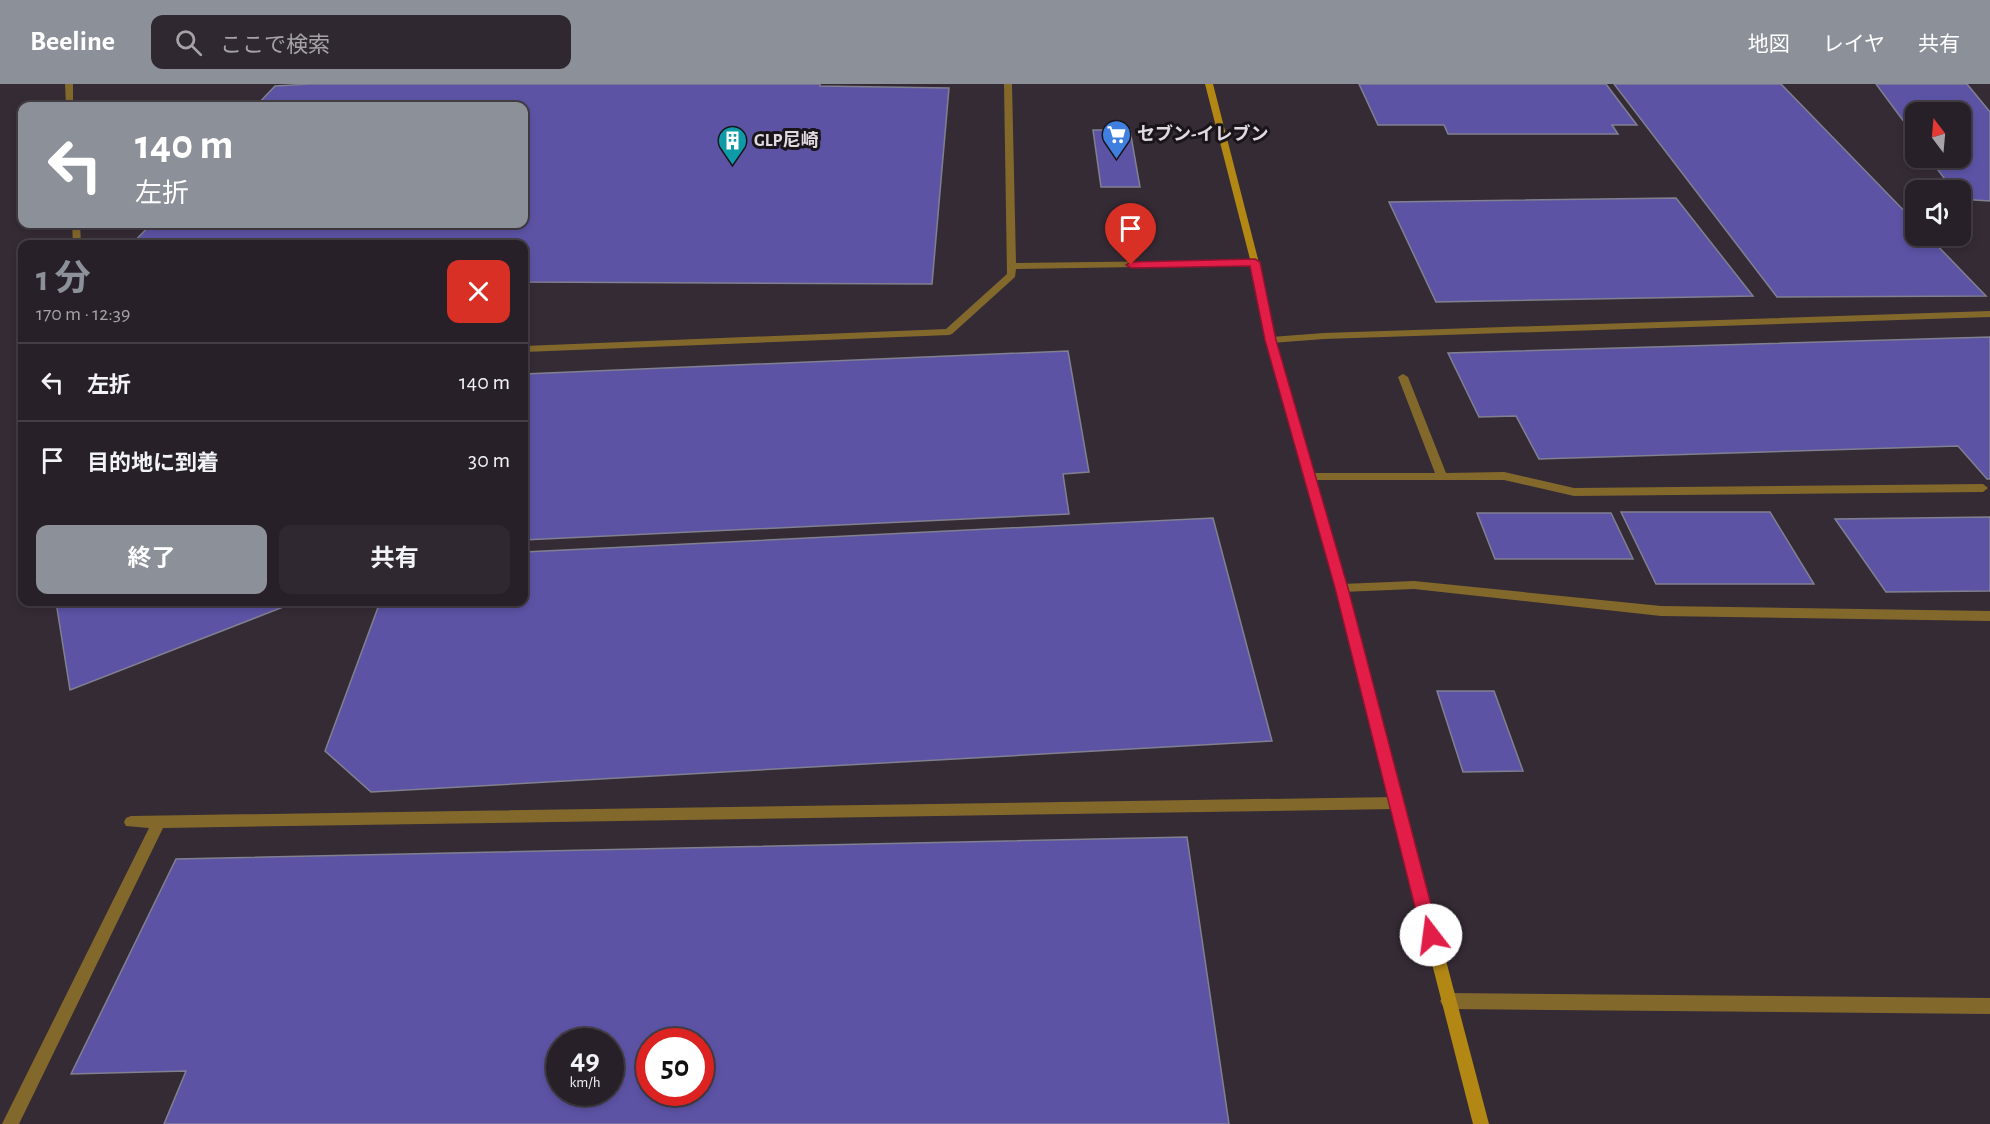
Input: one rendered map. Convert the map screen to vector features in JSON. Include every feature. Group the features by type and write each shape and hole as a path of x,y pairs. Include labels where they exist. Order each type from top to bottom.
{"main road":[{"path":"1209,84 1255,262 1270,340 1342,588 1481,1124"}],"street":[{"path":"69,84 70,102"},
{"path":"528,349 949,332 1012,275 1008,84"},
{"path":"1011,266 1255,262"},
{"path":"1270,340 1324,336 1990,314"},
{"path":"1403,377 1442,476"},
{"path":"1311,477 1504,476 1574,492 1983,488"},
{"path":"1342,588 1414,585 1661,611 1990,616"},
{"path":"131,822 1396,803"},
{"path":"10,1124 159,822"},
{"path":"1448,1001 1990,1006"}],"building":[{"name":"GLP尼崎","path":"310,84 820,84 820,86 949,88 932,284 528,282 528,240 136,240 147,228 528,228 528,102 260,102 275,86"},
{"path":"1359,84 1606,84 1637,125 1612,125 1618,134 1448,134 1444,125 1378,125"},
{"path":"1614,84 1781,84 1905,212 1905,246 1938,246 1986,296 1777,297"},
{"path":"1876,84 1967,84 1990,112 1990,201 1971,200 1971,180 1946,180 1936,168 1971,168 1971,102 1905,102 1905,123"},
{"name":"セブン-イレブン","path":"1093,130 1130,130 1140,187 1101,187"},
{"path":"1676,198 1753,296 1436,302 1389,202"},
{"path":"1990,337 1990,479 1987,479 1958,446 1539,459 1516,416 1479,417 1448,353"},
{"path":"1068,351 1089,472 1063,474 1069,514 528,540 528,374"},
{"path":"1621,512 1770,512 1814,584 1656,584"},
{"path":"1477,513 1611,513 1633,559 1495,559"},
{"path":"1990,517 1990,591 1886,592 1835,519"},
{"path":"1213,518 1272,741 371,792 325,751 379,606 528,606 528,552"},
{"path":"57,606 286,606 70,690"},
{"path":"1437,691 1494,691 1523,771 1463,772"},
{"path":"1187,837 1229,1124 164,1124 186,1071 71,1074 176,859"}],"place":[{"name":"セブン-イレブン","path":"1116,160"},
{"name":"GLP尼崎","path":"733,166"}],"route":[{"path":"1131,265 1255,262 1270,340 1342,588 1431,935"}]}
